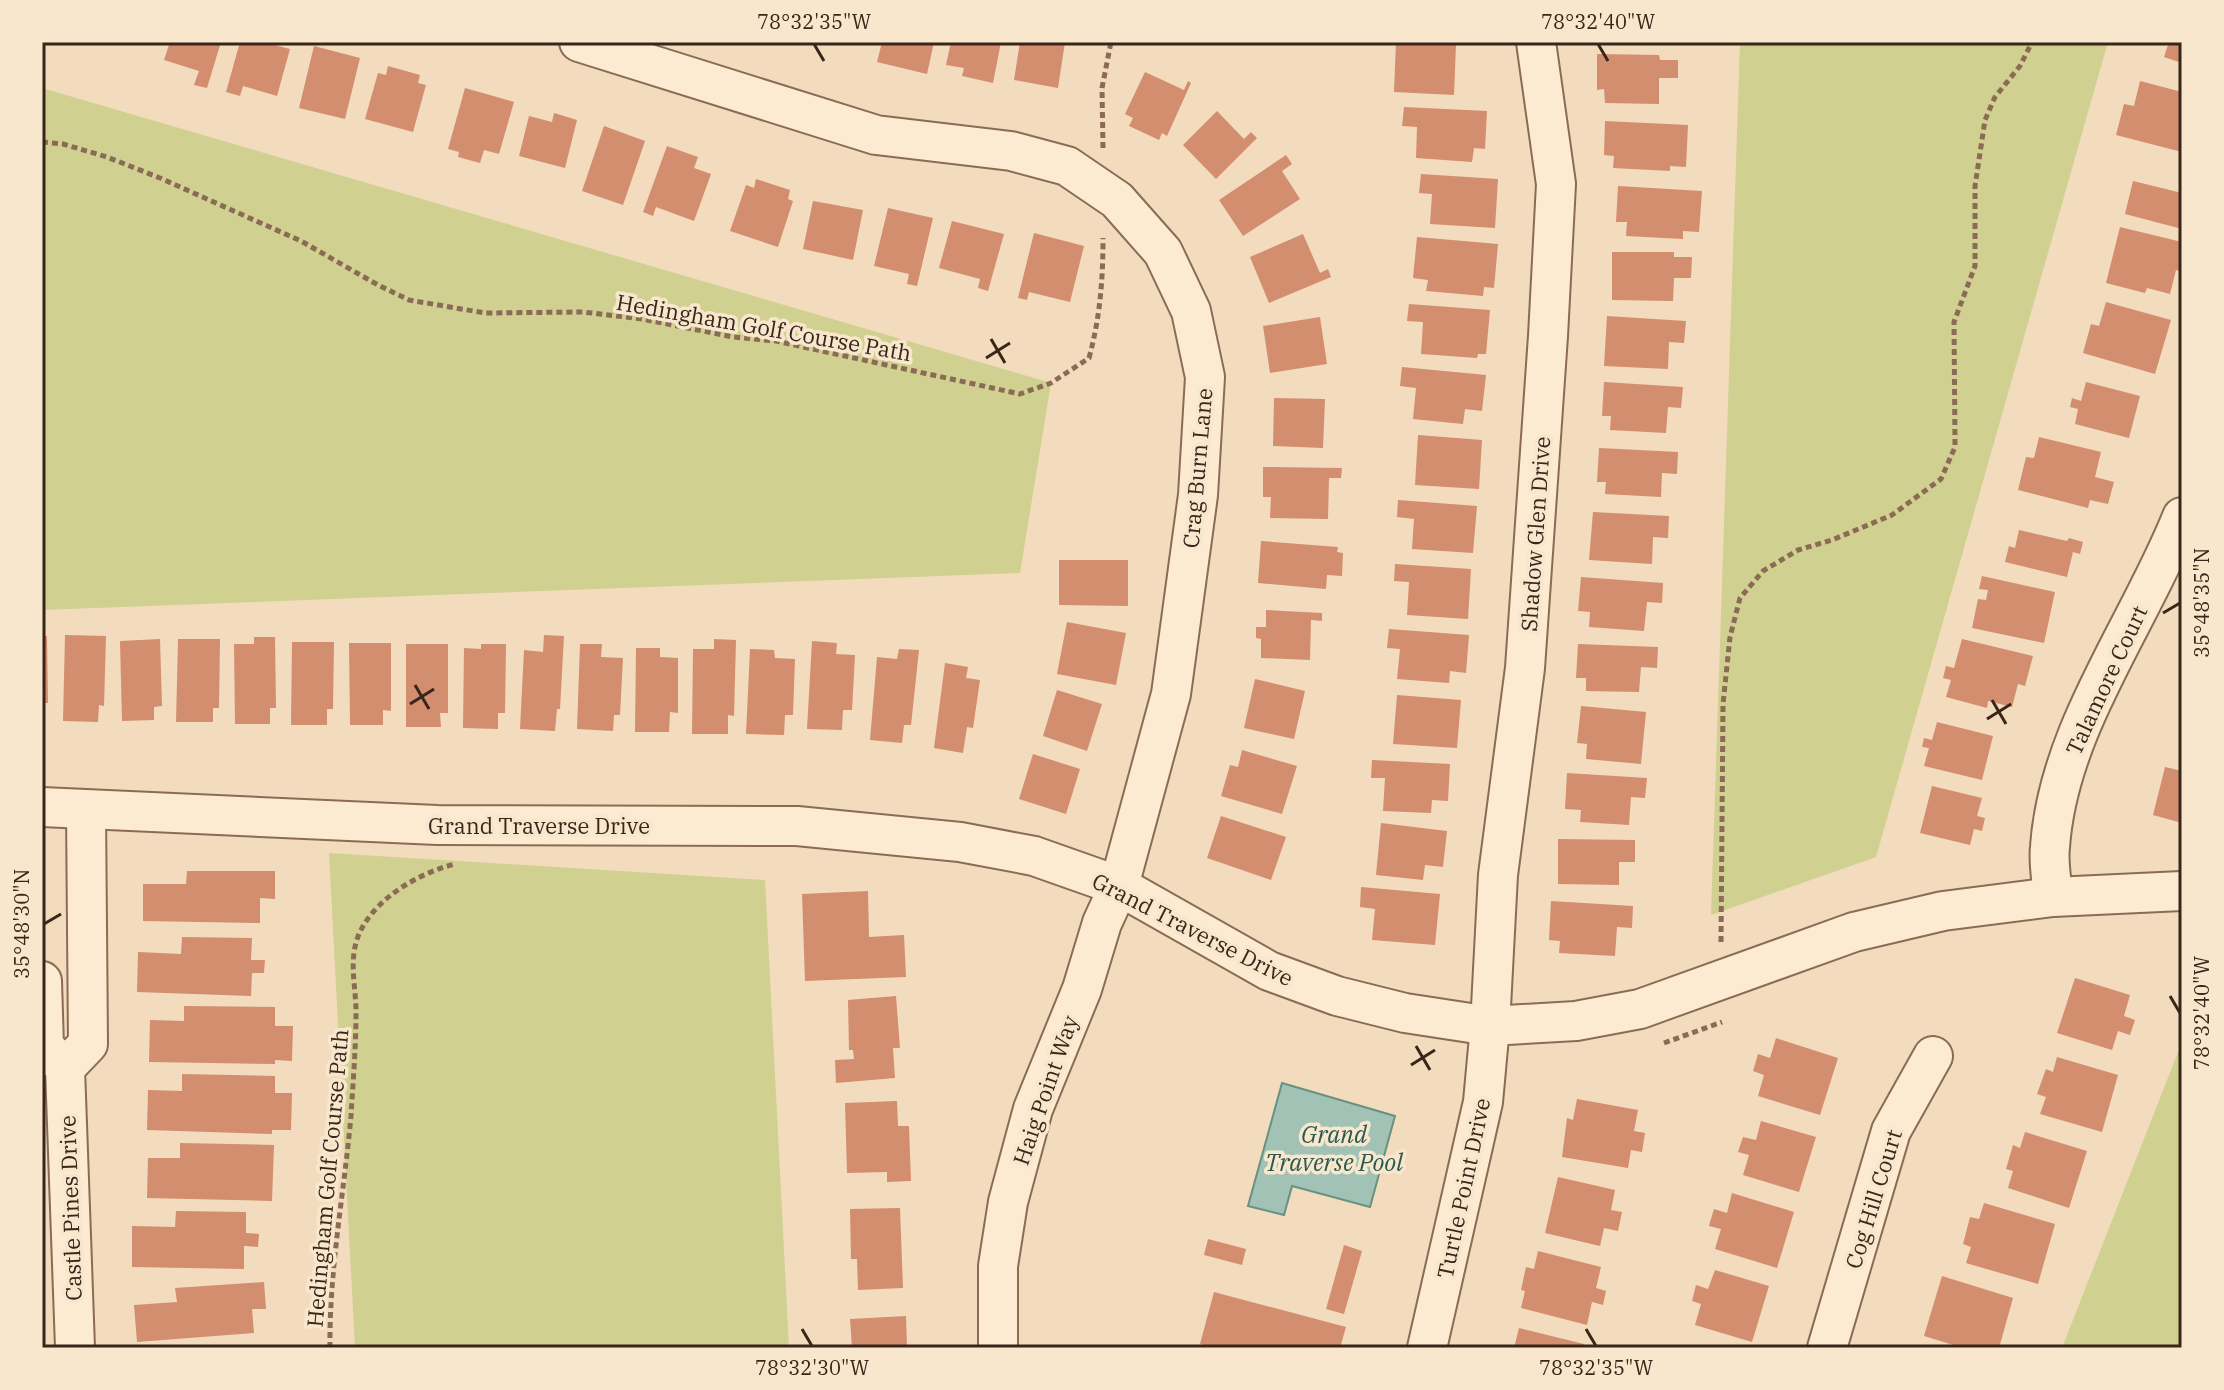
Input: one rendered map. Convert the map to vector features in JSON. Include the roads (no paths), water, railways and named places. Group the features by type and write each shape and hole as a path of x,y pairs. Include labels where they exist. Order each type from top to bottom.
{"street":[{"name":"Crag Burn Lane","path":"579,42 876,135 1011,151 1067,166 1117,200 1163,252 1191,311 1205,377 1198,495 1171,694 1119,886"},
{"name":"Shadow Glen Drive","path":"1490,1026 1498,875 1525,668 1556,184 1536,42"},
{"name":"Talamore Court","path":"2053,897 2049,848 2067,760 2182,517"},
{"name":"Grand Traverse Drive","path":"42,807 437,825 797,826 960,842 1034,856 1119,886 1269,971 1337,996 1391,1010 1490,1026 1576,1021 1640,1009 1854,932 1943,911 2053,897 2182,891"},
{"path":"54,1057 88,1044 86,810"},
{"name":"Haig Point Way","path":"998,1348 998,1266 1008,1202 1033,1109 1082,989 1102,923 1119,886"},
{"name":"Castle Pines Drive","path":"42,981 54,1057 75,1348"},
{"name":"Turtle Point Drive","path":"1427,1348 1483,1102 1490,1026"},
{"name":"Cog Hill Court","path":"1827,1348 1891,1131 1933,1056"}],"water":[{"name":"Grand Traverse Pool","path":"1282,1083 1395,1116 1370,1207 1292,1186 1284,1215 1248,1206"}]}
